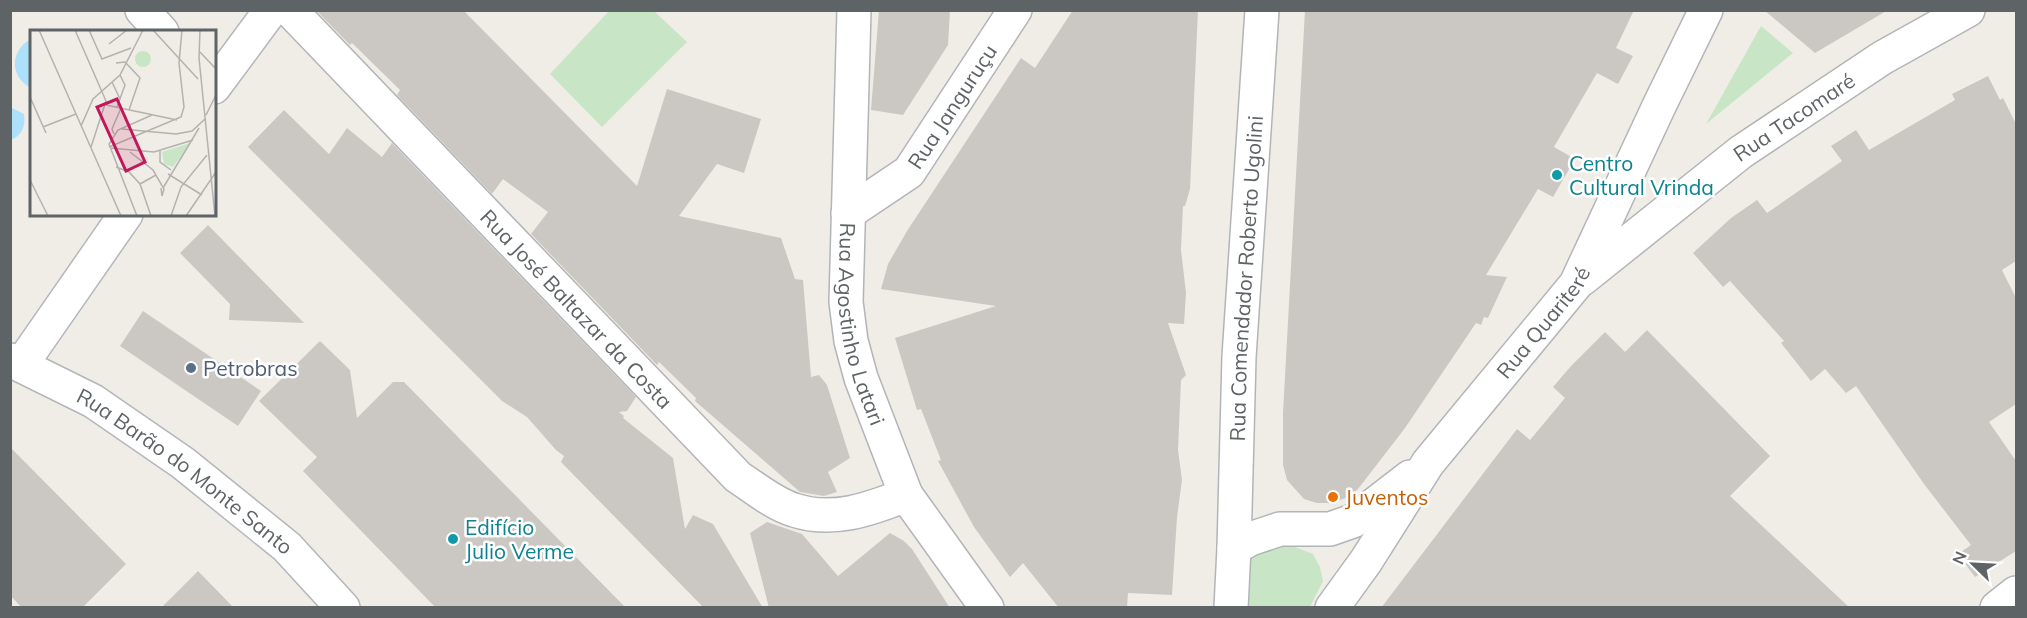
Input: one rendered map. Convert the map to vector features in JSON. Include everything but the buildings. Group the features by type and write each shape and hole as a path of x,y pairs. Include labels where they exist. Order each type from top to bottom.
{"street":[{"path":"142,10 160,30"},
{"path":"216,85 271,10"},
{"name":"Rua José Baltazar da Costa","path":"290,10 738,477 793,510 825,516 859,512 906,495"},
{"name":"Rua Agostinho Latari","path":"854,10 846,302 851,341 861,378 906,495 987,608"},
{"name":"Rua Janguruçu","path":"848,213 909,172 1015,10"},
{"name":"Rua Comendador Roberto Ugolini","path":"1231,608 1239,357 1262,10"},
{"name":"Rua Quariteré","path":"1332,608 1366,561 1428,463 1576,284 1706,10"},
{"name":"Rua Tacomaré","path":"1576,284 1741,152 1882,58 1968,10"},
{"path":"16,363 125,216"},
{"name":"Rua Barão do Monte Santo","path":"16,363 93,401 183,463 287,547 343,608"},
{"path":"1234,548 1250,539 1280,529 1296,528 1311,531 1330,529 1353,521 1428,463"},
{"path":"1997,608 2016,593"}],"green space":[{"path":"609,11 654,11 687,42 602,127 550,74"},
{"path":"1761,26 1793,53 1706,124"},
{"path":"1275,539 1313,554 1320,567 1323,581 1310,607 1240,608 1245,558"}],"water":[{"path":"30,40 30,87 16,71 16,56"},
{"path":"10,107 24,114 24,126 20,133 11,140"}],"place":[{"name":"Centro Cultural Vrinda","path":"1557,175"},
{"name":"Petrobras","path":"191,368"},
{"name":"Juventos","path":"1333,497"},
{"name":"Edifício Julio Verme","path":"453,539"}]}
